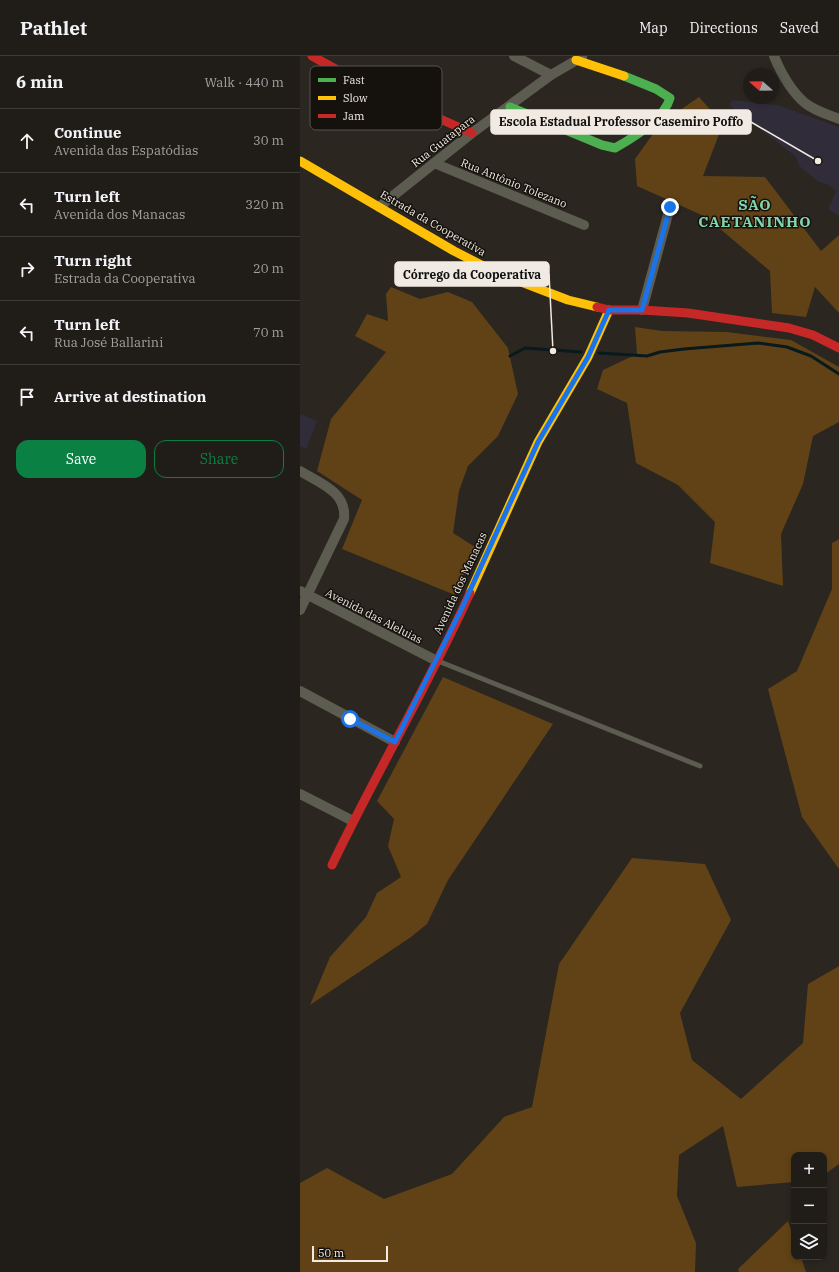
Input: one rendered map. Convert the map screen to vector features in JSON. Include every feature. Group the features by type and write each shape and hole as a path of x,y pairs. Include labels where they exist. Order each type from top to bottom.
{"street":[{"path":"312,56 330,66"},
{"path":"514,56 551,75"},
{"path":"774,56 781,72 797,95 805,103 818,111 839,119"},
{"path":"510,107 602,145 615,148 662,113 667,107 670,98 666,93 580,58"},
{"name":"Rua Guatapara","path":"380,207 472,133 510,107 551,75 580,58"},
{"path":"442,120 472,133"},
{"name":"Estrada da Cooperativa","path":"300,161 454,251 495,272 568,300 609,310 642,310 688,313 789,328 813,335 839,348"},
{"name":"Rua Antônio Tolezano","path":"434,163 584,225"},
{"path":"642,310 670,207"},
{"name":"Avenida dos Manacas","path":"332,865 353,821 437,661 538,442 588,357 609,310"},
{"path":"300,471 334,491 340,498 345,512 344,519 304,593 300,610"},
{"name":"Avenida das Aleluias","path":"304,593 437,661"},
{"path":"300,691 395,742"},
{"path":"300,794 353,821"}],"lane":[{"path":"437,661 700,766"}],"shaded area":[{"path":"699,97 723,124 703,176 765,177 821,251 839,235 839,313 815,287 806,317 772,313 770,271 706,217 637,186 635,159 660,124"},
{"path":"733,100 743,101 743,104 777,105 839,127 839,216 828,209 836,191 829,185 819,182 799,166 796,157 729,105"},
{"path":"391,287 420,299 448,292 472,302 508,348 518,394 498,436 468,466 459,491 453,533 475,547 455,595 342,549 362,500 317,471 331,419 386,352 355,336 367,314 388,321 386,294"},
{"path":"635,327 662,331 727,332 791,340 839,367 839,422 813,436 803,484 781,534 783,586 710,563 715,522 678,485 636,463 627,403 597,389 603,370 637,354"},
{"path":"300,414 317,421 306,449 300,446"},
{"path":"839,539 839,869 802,817 768,689 797,671 832,589 832,543"},
{"path":"443,677 553,724 448,880 427,924 411,937 310,1005 330,957 366,917 377,893 401,877 388,846 394,819 377,801"},
{"path":"632,858 705,864 731,920 680,1013 692,1060 741,1099 803,1043 808,984 839,966 839,1164 827,1173 827,1152 791,1152 791,1182 737,1187 723,1126 679,1155 677,1196 696,1243 695,1272 300,1272 300,1183 327,1168 384,1199 452,1174 504,1117 532,1107 559,964"},
{"path":"788,1221 791,1230 791,1260 802,1260 806,1272 739,1272 738,1269"}],"waterway":[{"path":"599,353 647,356 660,352 684,349 758,343 787,347 811,356 839,374"},
{"path":"510,356 525,348 581,352"}],"traffic: fast":[{"path":"510,107 602,145 615,148 639,133 655,120 667,106 670,98 656,89 624,76"}],"traffic: slow":[{"path":"576,60 624,76"},
{"path":"300,161 454,251 495,272 568,300 597,307"},
{"path":"470,593 538,442 588,357 609,310"}],"traffic: jam":[{"path":"312,56 330,66"},
{"path":"442,120 472,133"},
{"path":"597,307 609,310 642,310 688,313 789,328 813,335 839,348"},
{"path":"332,865 437,662 470,593"}],"place":[{"name":"Escola Estadual Professor Casemiro Poffo","path":"818,161"},
{"name":"Córrego da Cooperativa","path":"553,351"}],"district":[{"name":"SÃO CAETANINHO","path":"755,214"}],"route":[{"path":"350,719 395,742 437,661 538,442 588,357 609,310 642,310 670,207"}]}
